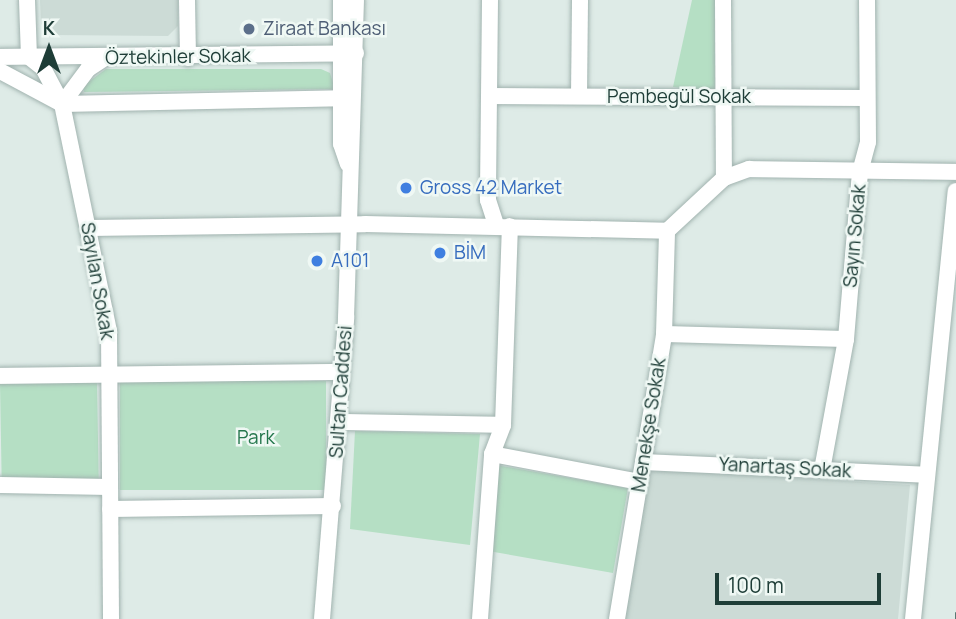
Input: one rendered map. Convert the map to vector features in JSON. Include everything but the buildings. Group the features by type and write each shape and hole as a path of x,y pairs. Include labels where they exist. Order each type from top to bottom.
{"street":[{"path":"27,0 29,57"},
{"path":"187,0 188,58"},
{"name":"Sultan Caddesi","path":"322,619 342,372 348,164 355,145 341,0"},
{"name":"Sultan Caddesi","path":"348,164 341,144 341,98 356,0"},
{"path":"480,619 492,454 503,425 503,226 488,200 490,0"},
{"path":"579,96 580,0"},
{"path":"723,0 724,178"},
{"name":"Sayın Sokak","path":"822,470 846,339 860,173 868,142 867,0"},
{"name":"Öztekinler Sokak","path":"0,57 188,58 348,53"},
{"name":"Sayılan Sokak","path":"29,57 43,68 62,104 109,331 111,619"},
{"path":"62,104 88,69 105,58"},
{"path":"0,71 62,104 341,98"},
{"name":"Pembegül Sokak","path":"490,96 867,98"},
{"path":"89,228 346,225 667,231 724,178 749,169 860,173 956,172"},
{"path":"913,619 956,191"},
{"name":"Menekşe Sokak","path":"617,619 664,334 667,231"},
{"path":"664,334 846,339"},
{"path":"0,376 342,372"},
{"path":"339,422 503,425"},
{"path":"492,454 640,482"},
{"name":"Yanartaş Sokak","path":"643,462 926,475"},
{"path":"0,485 109,487"},
{"path":"110,509 333,506"}],"shaded area":[{"path":"40,0 178,0 178,26 168,36 52,35 41,24"},
{"path":"646,469 910,485 898,619 622,619"}],"green space":[{"path":"692,0 716,0 715,92 673,87"},
{"path":"106,69 321,69 330,73 335,89 84,92 83,86"},
{"name":"Park","path":"120,381 326,381 326,490 120,490"},
{"path":"97,382 99,480 2,482 0,384"},
{"path":"355,431 480,434 470,545 350,529"},
{"path":"496,465 628,488 613,573 481,550"}],"tram line":[{"path":"956,613 956,619"}],"place":[{"name":"Ziraat Bankası","path":"249,29"},
{"name":"Gross 42 Market","path":"406,188"},
{"name":"BİM","path":"440,253"},
{"name":"A101","path":"317,261"}]}
